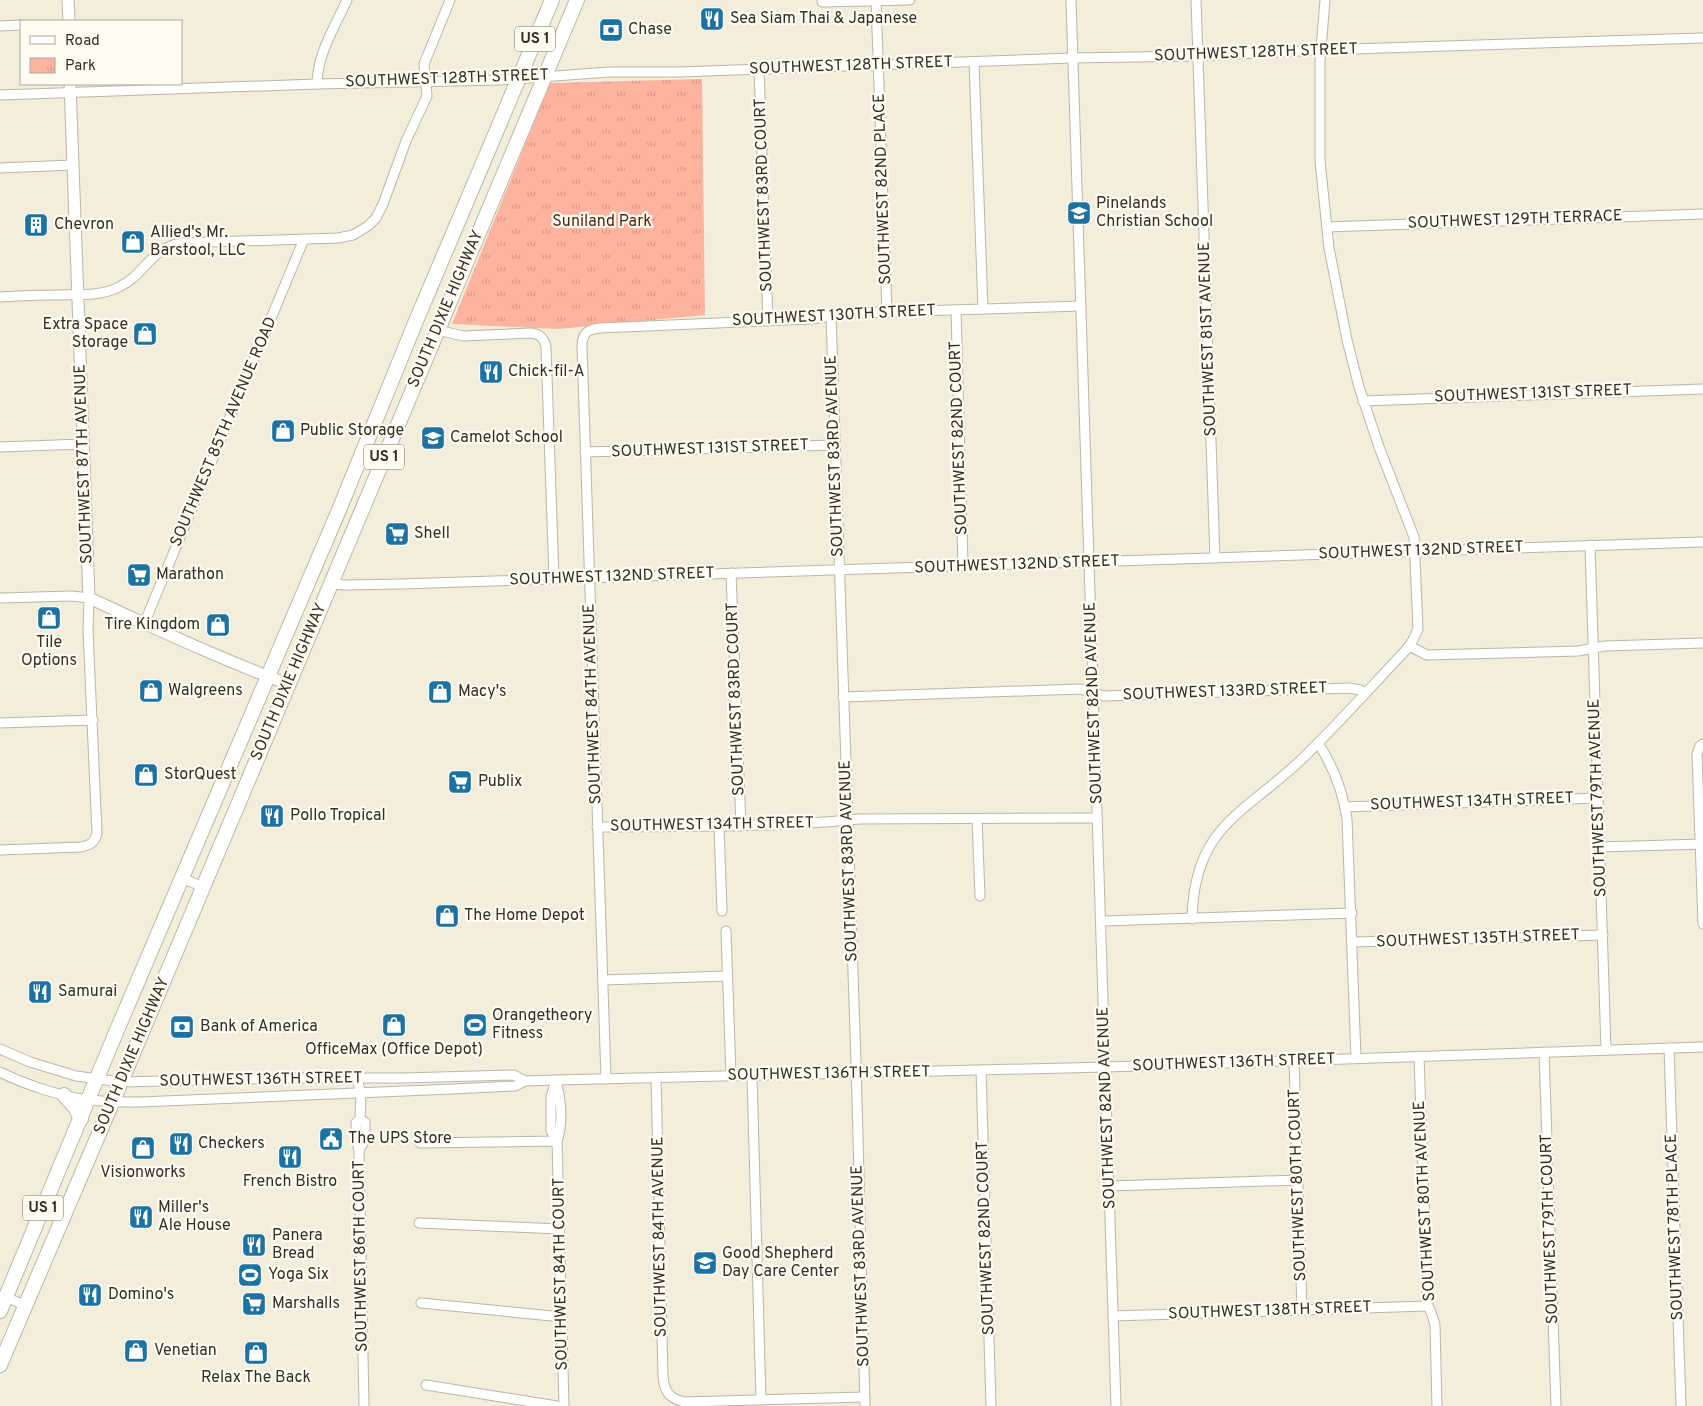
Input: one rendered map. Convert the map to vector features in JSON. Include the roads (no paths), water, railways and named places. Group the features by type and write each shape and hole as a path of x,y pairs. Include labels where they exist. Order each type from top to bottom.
{"highway":[{"name":"SOUTH DIXIE HIGHWAY","path":"0,1311 310,574 339,510 416,321 552,0"},
{"name":"SOUTH DIXIE HIGHWAY","path":"0,1364 121,1082 577,0"},
{"path":"416,321 438,330"},
{"path":"310,574 330,584"},
{"path":"64,1094 75,1107 81,1119"}],"main road":[{"path":"68,0 69,20"},
{"name":"SOUTHWEST 87TH AVENUE","path":"70,88 89,598"},
{"path":"89,598 144,624 288,684"}],"street":[{"path":"317,84 317,72 321,59 346,0"},
{"path":"0,297 78,294 118,288 133,278 155,254 174,244 338,238 358,233 372,223 383,204 406,141 427,96 424,70 426,57 450,0"},
{"path":"822,2 910,0"},
{"name":"SOUTHWEST 82ND AVENUE","path":"1071,0 1102,921 1116,1406"},
{"name":"SOUTHWEST 81ST AVENUE","path":"1196,0 1215,558"},
{"path":"1192,919 1199,871 1204,856 1215,838 1241,810 1292,768 1318,743 1408,646 1418,629 1414,537 1394,489 1363,401 1346,340 1335,281 1320,161 1320,50 1325,0"},
{"name":"SOUTHWEST 82ND PLACE","path":"876,1 887,313"},
{"path":"0,26 20,25"},
{"name":"SOUTHWEST 128TH STREET","path":"0,95 70,88 425,82 519,79 610,72 878,66 1703,38"},
{"path":"974,62 983,309"},
{"name":"SOUTHWEST 83RD COURT","path":"759,69 768,321"},
{"path":"0,168 73,166"},
{"name":"SOUTHWEST 129TH TERRACE","path":"1327,226 1703,214"},
{"name":"SOUTHWEST 85TH AVENUE ROAD","path":"144,624 304,239"},
{"name":"SOUTHWEST 130TH STREET","path":"587,331 600,328 768,321 851,313 1081,306"},
{"name":"SOUTHWEST 82ND COURT","path":"956,310 963,566"},
{"name":"SOUTHWEST 83RD AVENUE","path":"831,316 865,1401"},
{"path":"438,330 462,336 531,333 542,337 546,347 554,579"},
{"name":"SOUTHWEST 84TH AVENUE","path":"587,331 582,338 582,346 606,1079"},
{"name":"SOUTHWEST 131ST STREET","path":"1363,401 1703,389"},
{"path":"0,446 83,444"},
{"name":"SOUTHWEST 131ST STREET","path":"585,452 835,445"},
{"name":"SOUTHWEST 132ND STREET","path":"330,584 358,585 589,578 1703,542"},
{"name":"SOUTHWEST 79TH AVENUE","path":"1590,546 1606,1050"},
{"name":"SOUTHWEST 83RD COURT","path":"731,573 740,826"},
{"path":"0,598 72,596 89,598"},
{"name":"SOUTHWEST 87TH AVENUE","path":"0,850 81,847 92,844 94,841 96,833 88,631 89,598"},
{"path":"1408,646 1426,655 1578,651 1605,646 1703,643"},
{"name":"SOUTHWEST 133RD STREET","path":"843,697 1080,689 1104,696 1349,688 1366,693"},
{"path":"0,723 93,720"},
{"path":"1318,743 1332,768 1345,807 1352,913 1356,1058"},
{"path":"1701,745 1697,754 1702,845 1703,924"},
{"name":"SOUTHWEST 134TH STREET","path":"1345,807 1598,798"},
{"name":"SOUTHWEST 134TH STREET","path":"597,827 740,826 848,820 946,818 1098,818"},
{"path":"977,819 980,896"},
{"path":"719,826 722,911"},
{"path":"1599,847 1702,845"},
{"path":"182,878 203,887"},
{"path":"1102,921 1352,913"},
{"path":"726,932 731,1076"},
{"name":"SOUTHWEST 135TH STREET","path":"1352,942 1603,935"},
{"path":"603,980 727,976"},
{"name":"SOUTHWEST 136TH STREET","path":"0,1072 26,1083 64,1094 89,1100 112,1102 515,1086 524,1081 1106,1067 1703,1047"},
{"name":"SOUTHWEST 78TH PLACE","path":"1670,1048 1681,1406"},
{"name":"SOUTHWEST 136TH STREET","path":"0,1049 37,1064 86,1078 121,1082 514,1075 524,1081"},
{"name":"SOUTHWEST 79TH COURT","path":"1544,1052 1556,1406"},
{"name":"SOUTHWEST 80TH AVENUE","path":"1419,1056 1428,1306 1435,1325 1437,1406"},
{"name":"SOUTHWEST 80TH COURT","path":"1294,1060 1302,1310"},
{"name":"SOUTHWEST 82ND COURT","path":"981,1070 991,1406"},
{"path":"752,1076 761,1400 865,1401"},
{"name":"SOUTHWEST 84TH AVENUE","path":"656,1078 664,1387 674,1399 684,1402 761,1400"},
{"path":"357,1079 361,1093"},
{"name":"SOUTHWEST 84TH COURT","path":"556,1080 551,1098 551,1131 557,1141 564,1406"},
{"name":"SOUTHWEST 86TH COURT","path":"361,1093 360,1119 365,1122 365,1140 360,1150 364,1406"},
{"path":"420,1143 557,1141"},
{"path":"1110,1186 1298,1180"},
{"path":"419,1223 560,1229"},
{"path":"6,1297 26,1306"},
{"path":"421,1303 562,1317"},
{"name":"SOUTHWEST 138TH STREET","path":"1113,1316 1428,1306"},
{"path":"426,1385 557,1406"}],"place":[{"name":"Sea Siam Thai & Japanese","path":"712,19"},
{"name":"Chase","path":"611,30"},
{"name":"Pinelands Christian School","path":"1079,213"},
{"name":"Chevron","path":"36,225"},
{"name":"Allied's Mr. Barstool, LLC","path":"133,242"},
{"name":"Extra Space Storage","path":"145,334"},
{"name":"Chick-fil-A","path":"491,372"},
{"name":"Public Storage","path":"283,431"},
{"name":"Camelot School","path":"433,438"},
{"name":"Shell","path":"397,534"},
{"name":"Marathon","path":"139,575"},
{"name":"Tile Options","path":"49,618"},
{"name":"Tire Kingdom","path":"218,625"},
{"name":"Walgreens","path":"151,691"},
{"name":"Macy's","path":"440,692"},
{"name":"StorQuest","path":"146,775"},
{"name":"Publix","path":"460,782"},
{"name":"Pollo Tropical","path":"272,816"},
{"name":"The Home Depot","path":"447,916"},
{"name":"Samurai","path":"40,992"},
{"name":"OfficeMax (Office Depot)","path":"394,1025"},
{"name":"Orangetheory Fitness","path":"475,1025"},
{"name":"Bank of America","path":"182,1027"},
{"name":"The UPS Store","path":"331,1139"},
{"name":"Checkers","path":"181,1144"},
{"name":"Visionworks","path":"143,1148"},
{"name":"French Bistro","path":"290,1157"},
{"name":"Miller's Ale House","path":"141,1217"},
{"name":"Panera Bread","path":"254,1245"},
{"name":"Good Shepherd Day Care Center","path":"705,1263"},
{"name":"Yoga Six","path":"250,1275"},
{"name":"Domino's","path":"90,1295"},
{"name":"Marshalls","path":"254,1304"},
{"name":"Venetian","path":"136,1351"},
{"name":"Relax The Back","path":"256,1353"}],"park label":[{"name":"Suniland Park","path":"602,222"}]}
